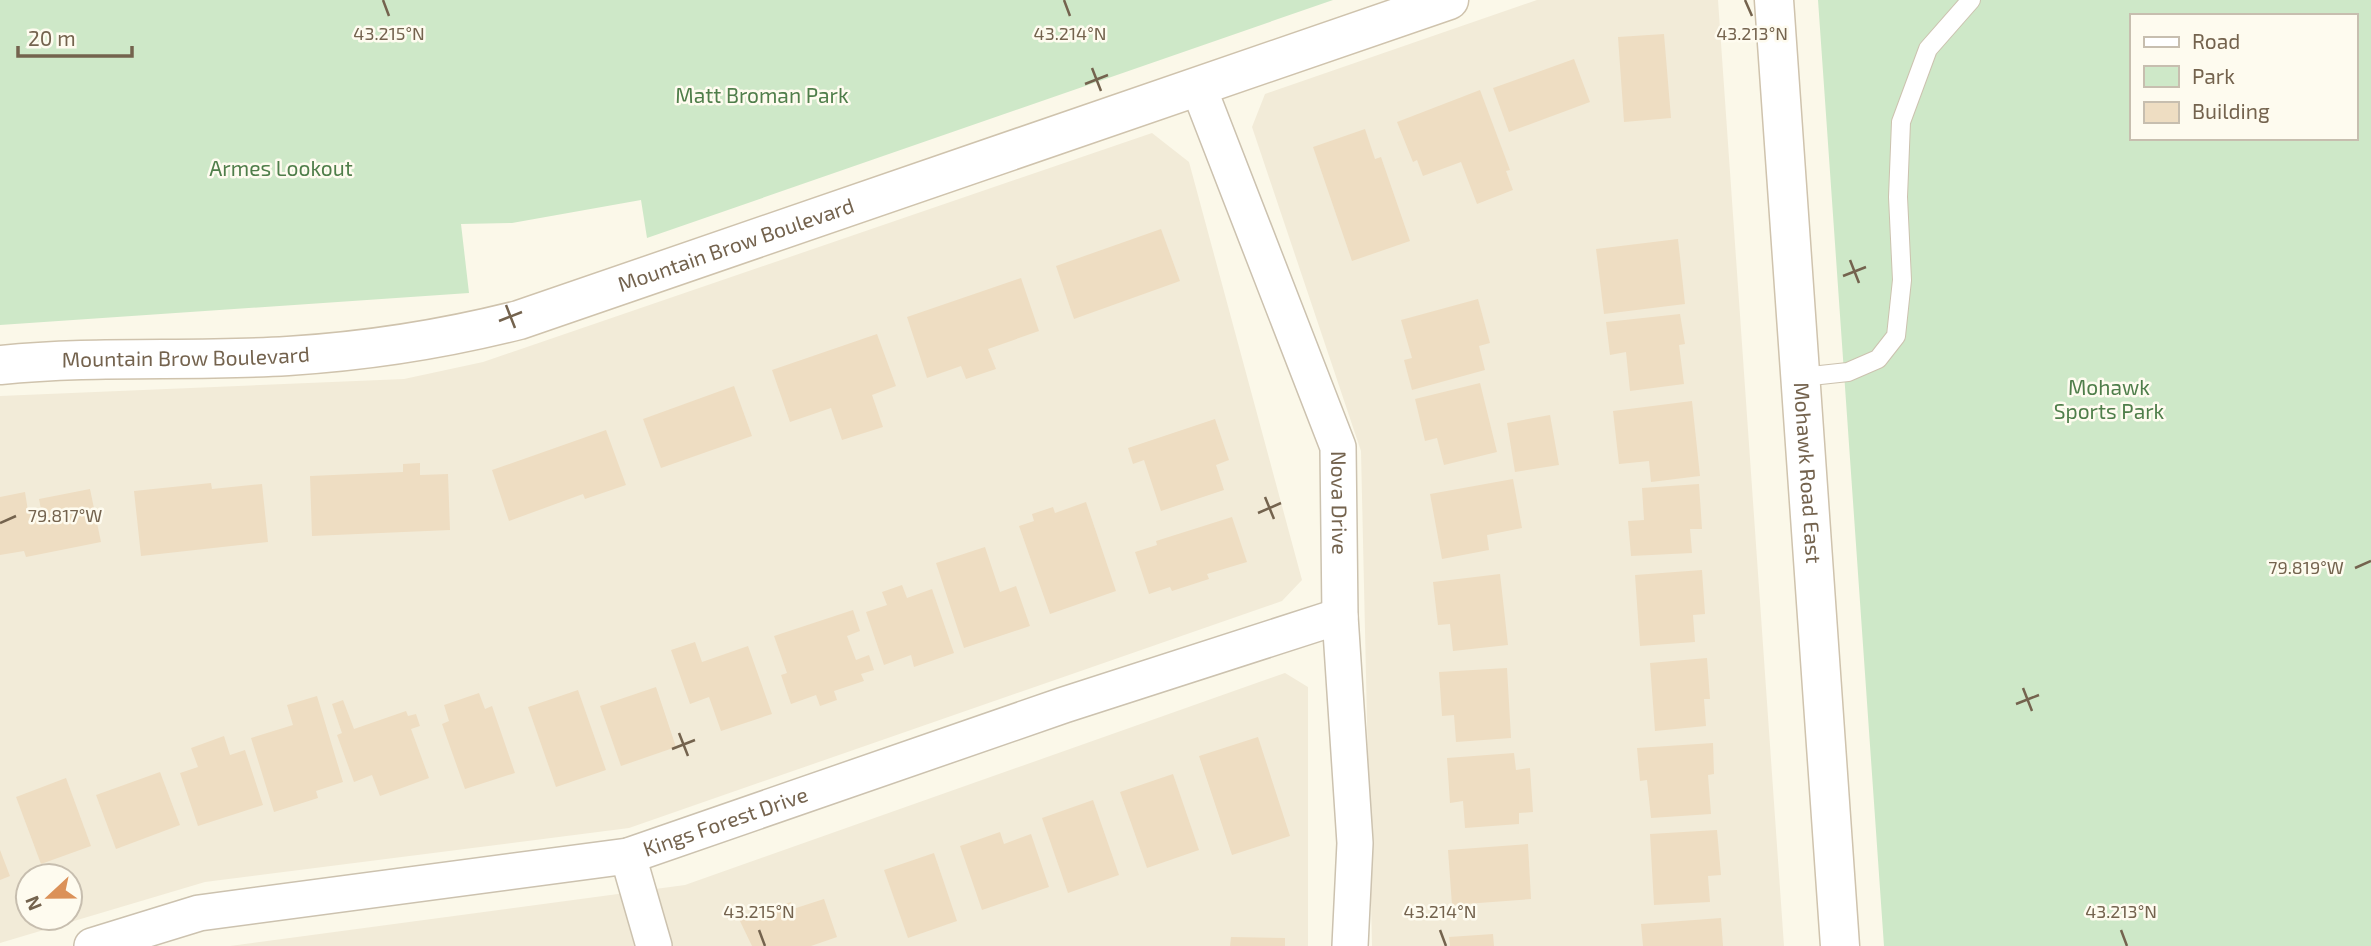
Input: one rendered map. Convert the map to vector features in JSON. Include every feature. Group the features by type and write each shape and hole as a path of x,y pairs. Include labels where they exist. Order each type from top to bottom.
{"main road":[{"name":"Mountain Brow Boulevard","path":"0,365 287,356 439,340 519,320 619,289 1449,0"},
{"name":"Mohawk Road East","path":"1774,0 1840,946"}],"street":[{"name":"Nova Drive","path":"1198,86 1338,446 1340,616 1355,843 1350,946"},
{"name":"Kings Forest Drive","path":"92,946 199,913 628,856 1063,705 1340,616"},
{"path":"628,856 654,946"}],"lane":[{"path":"1802,377 1848,372 1878,359 1896,336 1902,280 1898,197 1901,122 1928,49 1971,0"}],"shaded area":[{"path":"1537,0 1718,0 1784,946 1372,946 1361,451 1252,127 1265,94"},
{"path":"1152,133 1189,162 1302,580 1282,601 629,828 205,882 84,918 84,862 14,862 14,932 37,932 0,943 0,396 404,379 483,362"},
{"path":"1285,673 1308,687 1308,946 230,946 685,885"}],"green space":[{"path":"0,0 1333,0 647,238 641,200 512,223 461,224 469,293 0,325"},
{"name":"Mohawk Sports Park","path":"1818,0 2371,0 2371,946 1884,946"}],"building":[{"path":"1664,34 1671,118 1624,122 1618,37"},
{"path":"1574,59 1590,102 1509,132 1493,88"},
{"path":"1480,90 1510,170 1506,171 1513,190 1477,204 1461,162 1423,176 1417,160 1413,162 1397,122"},
{"path":"1365,129 1375,159 1381,157 1410,241 1352,261 1313,147"},
{"path":"1161,229 1180,281 1074,319 1056,266"},
{"path":"1678,239 1685,304 1604,314 1596,249"},
{"path":"1021,278 1039,331 988,349 996,369 966,379 961,366 927,378 907,317"},
{"path":"1478,299 1490,343 1479,346 1485,370 1412,390 1404,360 1412,358 1401,320"},
{"path":"1680,314 1685,344 1679,345 1684,384 1630,391 1626,352 1610,355 1606,322"},
{"path":"877,334 896,386 872,395 883,427 842,440 831,408 790,422 772,370"},
{"path":"1480,383 1497,452 1444,465 1437,438 1425,441 1415,399"},
{"path":"734,386 752,436 661,468 643,419"},
{"path":"1692,401 1700,476 1651,482 1649,461 1619,464 1613,411"},
{"path":"1550,415 1559,465 1515,472 1507,423"},
{"path":"1215,419 1229,460 1216,465 1224,490 1161,511 1144,460 1133,464 1128,448"},
{"path":"606,430 626,485 585,499 583,494 509,521 492,470"},
{"path":"420,463 420,475 448,474 450,530 312,536 310,476 403,472 403,464"},
{"path":"1513,479 1522,528 1487,535 1489,550 1442,559 1430,494"},
{"path":"211,483 212,489 262,484 268,542 141,556 134,491"},
{"path":"1699,484 1702,529 1690,529 1692,553 1631,556 1628,521 1644,520 1642,488"},
{"path":"90,489 101,542 26,557 24,551 0,555 0,497 25,492 28,511 41,509 39,499"},
{"path":"1086,502 1116,591 1050,614 1019,526 1034,521 1032,514 1053,507 1055,513"},
{"path":"1232,517 1247,562 1207,574 1209,579 1172,591 1170,587 1149,594 1135,552 1157,545 1156,541"},
{"path":"985,547 1000,592 1016,586 1030,626 964,648 936,563"},
{"path":"1702,570 1705,614 1693,615 1695,642 1640,646 1635,575"},
{"path":"1500,574 1508,645 1453,651 1450,624 1438,625 1433,582"},
{"path":"902,585 907,598 932,589 954,653 914,667 911,655 884,665 866,612 887,605 882,592"},
{"path":"853,610 860,631 847,636 856,660 869,655 874,670 861,674 864,681 834,691 837,700 820,706 816,695 791,704 781,675 787,673 774,636"},
{"path":"695,642 702,662 748,646 772,714 721,731 709,697 690,704 671,650"},
{"path":"1707,658 1710,699 1704,699 1706,726 1655,731 1650,663"},
{"path":"1507,668 1511,738 1456,742 1454,715 1442,716 1439,672"},
{"path":"656,687 676,747 621,766 600,706"},
{"path":"578,690 606,770 556,787 528,707"},
{"path":"479,693 485,709 492,706 515,773 465,789 442,724 449,721 444,705"},
{"path":"317,696 343,782 316,791 318,798 274,812 251,738 293,725 287,705"},
{"path":"343,700 354,729 406,711 408,716 416,714 420,726 411,729 429,778 380,796 372,775 354,782 337,735 342,733 332,704"},
{"path":"224,736 230,755 245,750 263,805 198,826 180,773 198,767 191,748"},
{"path":"1258,737 1290,836 1232,855 1199,756"},
{"path":"1713,743 1714,774 1708,775 1711,814 1651,818 1647,780 1640,781 1637,748"},
{"path":"1514,753 1516,770 1530,768 1533,812 1519,813 1519,824 1465,828 1463,801 1450,803 1447,758"},
{"path":"160,772 180,825 116,849 96,795"},
{"path":"1173,774 1199,850 1147,868 1120,792"},
{"path":"66,778 91,846 40,862 16,797"},
{"path":"1093,800 1119,875 1068,893 1042,818"},
{"path":"1717,830 1721,875 1708,876 1710,902 1654,905 1650,834"},
{"path":"1000,832 1004,844 1031,834 1049,887 982,910 960,846"},
{"path":"1528,844 1531,899 1452,905 1448,850"},
{"path":"0,850 10,876 0,880"},
{"path":"934,853 957,921 908,938 884,870"},
{"path":"824,899 837,937 811,946 752,946 739,919 791,902 793,909"},
{"path":"1721,918 1723,946 1643,946 1641,924"},
{"path":"1493,934 1494,946 1450,946 1449,937"},
{"path":"1231,937 1285,938 1285,946 1230,946"}],"park label":[{"name":"Matt Broman Park","path":"762,96"},
{"name":"Armes Lookout","path":"281,169"}]}
